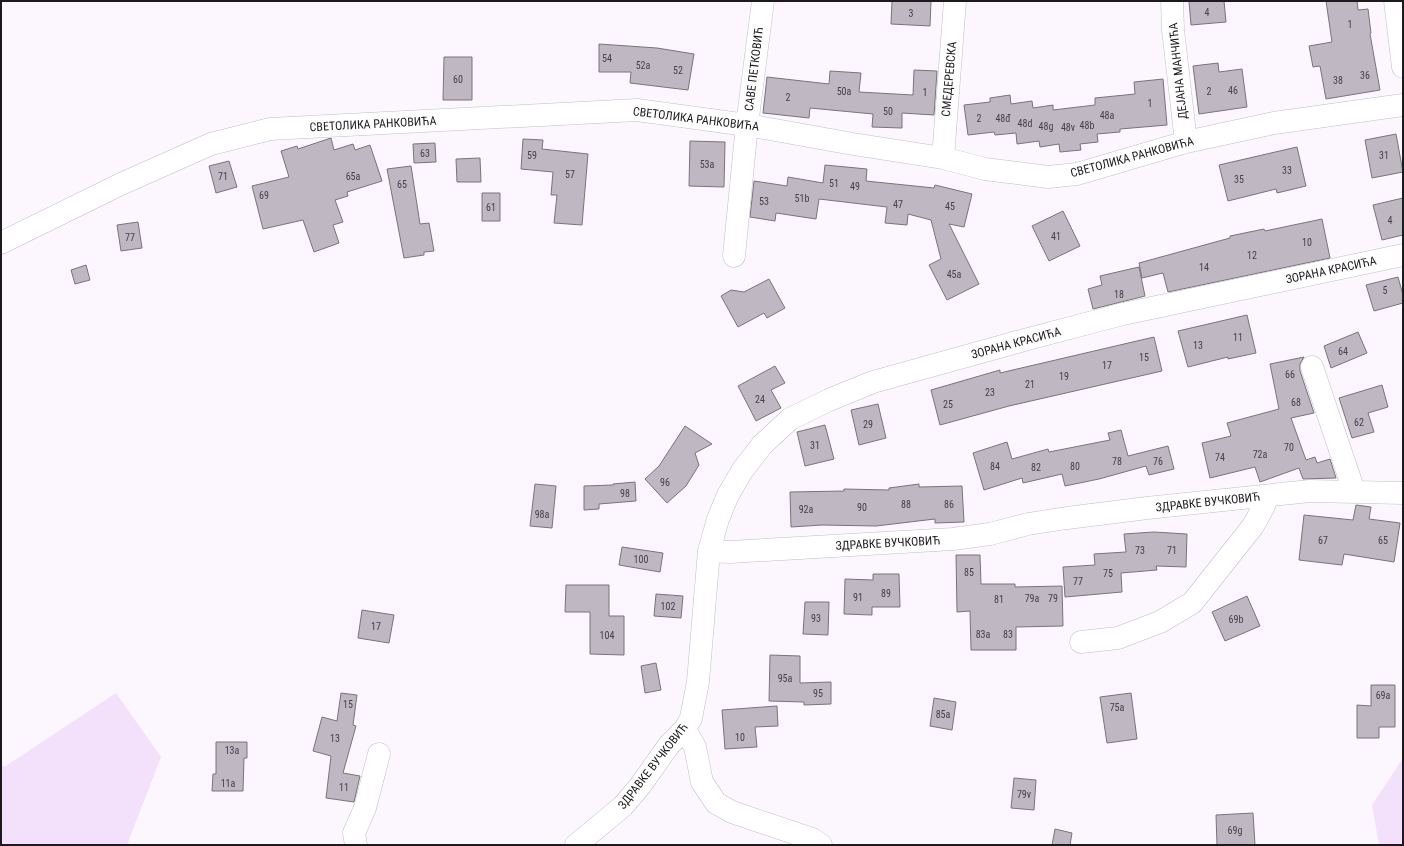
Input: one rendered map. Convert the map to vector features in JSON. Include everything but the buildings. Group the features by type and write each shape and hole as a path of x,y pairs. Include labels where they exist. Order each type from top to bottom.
{"street":[{"name":"САВЕ ПЕТКОВИЋ","path":"734,256 747,125 763,1"},
{"name":"СМЕДЕРЕВСКА","path":"943,158 955,1"},
{"name":"ДЕЈАНА МАНЧИЋА","path":"1172,1 1173,30 1186,142"},
{"path":"1395,1 1403,67"},
{"name":"СВЕТОЛИКА РАНКОВИЋА","path":"1,242 121,184 211,144 270,129 637,110 747,125 943,158 985,170 1048,177 1077,174 1099,169 1186,142 1274,123 1403,105"},
{"name":"ЗОРАНА КРАСИЋА","path":"709,551 718,519 728,495 742,471 762,445 790,420 829,400 873,382 1123,314 1403,255"},
{"path":"1312,367 1354,491"},
{"name":"ЗДРАВКЕ ВУЧКОВИЋ","path":"576,845 623,806 645,780 669,745 685,729 691,718 698,682 709,551 730,552 952,539 990,534 1028,524 1067,518 1310,491 1403,493"},
{"path":"1081,642 1118,638 1160,622 1192,603 1253,526 1264,506 1265,496"},
{"path":"685,729 695,746 702,782 716,803 732,812 812,839 821,845"},
{"path":"356,845 354,833 365,808 379,754"}],"shaded area":[{"path":"116,693 161,757 127,845 1,845 1,764 4,767"},
{"path":"1403,758 1403,845 1379,845 1372,805"}]}
